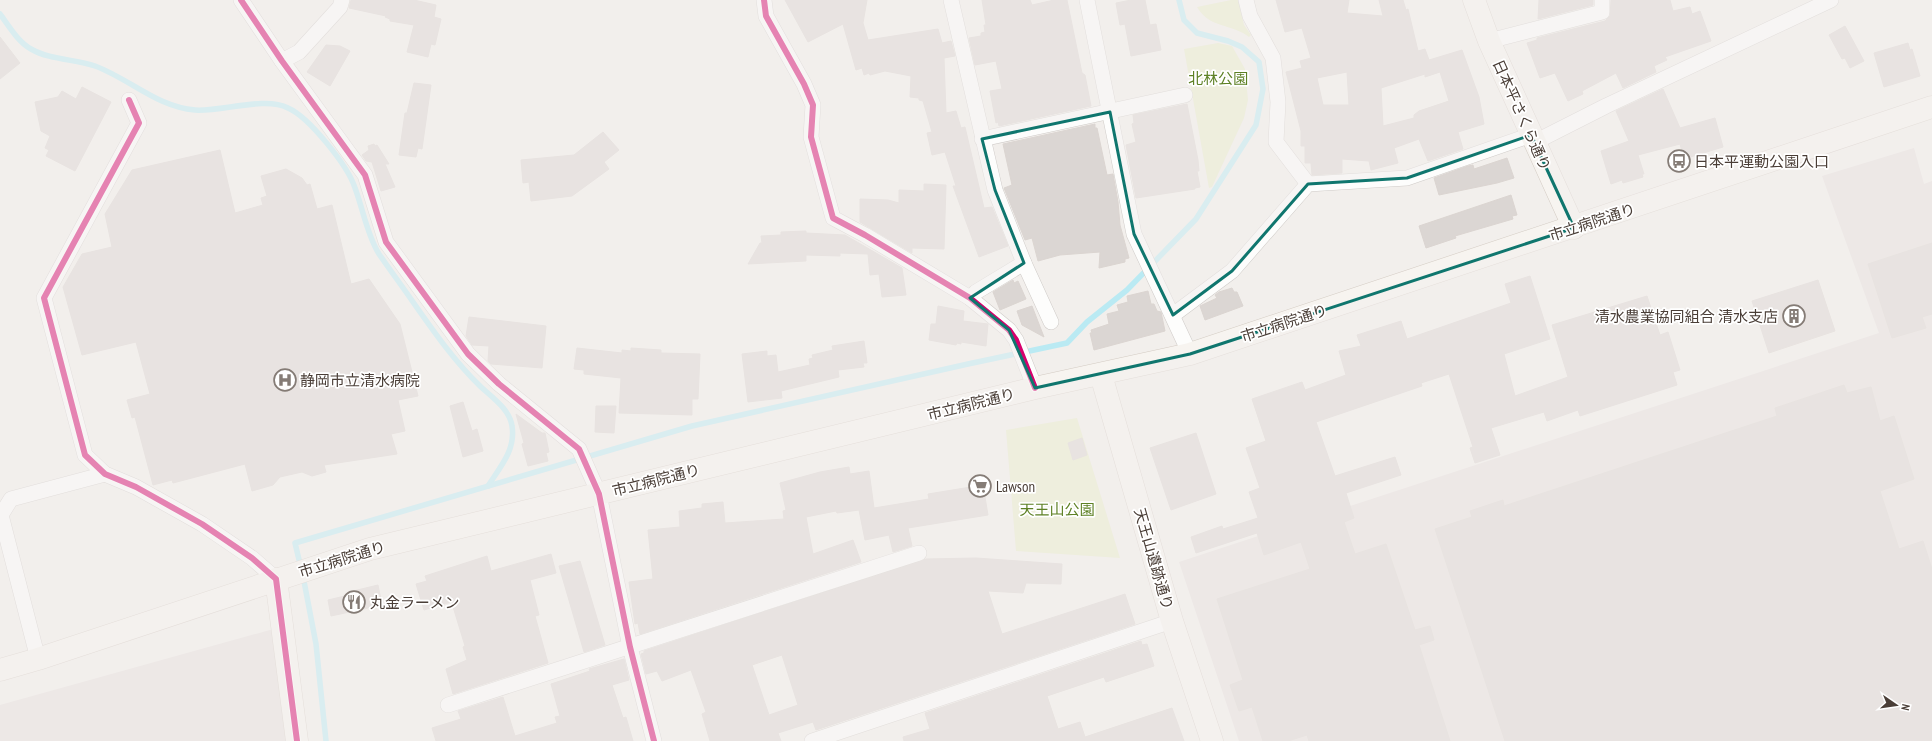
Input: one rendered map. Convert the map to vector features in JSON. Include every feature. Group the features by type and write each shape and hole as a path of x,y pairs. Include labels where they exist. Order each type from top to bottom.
{"main road":[{"name":"日本平さくら通り","path":"1474,0 1489,41 1574,228"},
{"name":"市立病院通り","path":"0,670 38,659 276,579 370,550 1035,388 1101,375 1190,354 1574,228 1932,107"},
{"name":"天王山遺跡通り","path":"1101,375 1172,621 1212,741"},
{"path":"276,579 297,741"}],"street":[{"path":"241,0 282,61 365,175 386,242 468,354 499,384 579,449 599,494 630,647 654,741"},
{"path":"282,61 299,52 340,7 342,0"},
{"path":"764,0 766,16 804,84 813,105 811,137 833,218 865,235 970,298 1009,330 1016,340 1035,388"},
{"path":"951,0 995,190 1024,263 1051,322"},
{"path":"1087,0 1134,234 1190,354"},
{"path":"1246,0 1250,16 1273,58 1278,102 1276,142 1308,184"},
{"path":"1489,41 1602,12 1602,0"},
{"path":"1173,315 1232,271 1308,184 1407,178 1533,138 1606,106 1831,0"},
{"path":"982,139 1185,95"},
{"path":"129,100 139,124 44,298 85,456 105,474 136,487 202,524 252,558 276,579"},
{"path":"970,298 976,292 1024,263"},
{"path":"38,659 0,515 11,499 105,474"},
{"path":"448,705 919,553"},
{"path":"812,741 1172,621"}],"highlighted area":[{"path":"1110,112 1134,234 1173,315 1232,271 1308,184 1407,178 1531,135 1574,228 1190,354 1035,388 1009,330 970,298 1024,263 995,190 982,139"}],"shaded area":[{"path":"1914,148 1924,184 1932,181 1932,741 1239,741 1179,562 1879,333 1822,176"},
{"path":"277,628 288,741 0,741 0,705"}],"green space":[{"path":"1238,0 1244,25 1251,35 1249,37 1208,19 1197,7"},
{"name":"北林公園","path":"1218,43 1232,46 1245,69 1248,100 1244,118 1212,187 1209,188 1184,49"},
{"name":"天王山公園","path":"1077,418 1120,558 1016,551 1006,430"}],"building":[{"path":"351,0 414,0 436,5 434,17 441,19 435,45 431,44 428,57 407,52 414,25 390,21 390,19 385,17 386,16 349,8"},
{"path":"785,0 867,0 863,23 868,40 938,29 942,43 951,41 955,56 944,58 946,113 956,111 961,128 965,127 984,208 992,207 1008,246 979,257 953,186 956,186 945,152 932,155 927,133 932,132 923,101 919,100 919,98 910,97 911,76 885,71 864,75 862,68 856,70 843,24 808,42"},
{"path":"982,0 1030,0 1032,5 1054,0 1067,0 1082,73 1085,75 1091,106 999,126 998,122 996,123 990,91 1002,89 996,61 975,65 969,38 981,36 981,33 985,32 984,25 986,25"},
{"path":"1131,0 1145,0 1150,25 1156,24 1161,50 1131,56 1125,24 1120,25 1116,3"},
{"path":"1276,0 1349,0 1347,13 1383,16 1379,0 1403,0 1406,10 1408,9 1418,51 1425,49 1429,60 1462,50 1479,97 1484,124 1458,132 1463,149 1428,161 1419,139 1394,148 1398,163 1371,170 1369,161 1342,159 1342,173 1312,175 1311,163 1305,163 1305,146 1301,146 1301,131 1286,72 1302,68 1300,61 1311,58 1302,28 1285,32","holes":["1347,72 1349,105 1323,105 1317,78","1440,72 1449,101 1419,111 1414,115 1414,118 1383,126 1381,88 1425,74 1425,77"]},
{"path":"1539,0 1593,0 1593,5 1538,19"},
{"path":"1611,0 1670,0 1673,11 1690,7 1692,14 1700,11 1711,41 1665,57 1667,60 1654,66 1656,72 1623,88 1616,73 1582,91 1583,94 1568,101 1555,73 1540,78 1527,43 1537,40 1537,38 1605,21 1610,16"},
{"path":"1845,26 1864,61 1850,68 1845,58 1842,59 1829,35"},
{"path":"0,37 20,63 0,79"},
{"path":"1908,43 1910,50 1912,49 1920,76 1884,87 1874,53"},
{"path":"326,45 340,46 350,51 330,86 307,72"},
{"path":"414,83 431,85 422,149 418,148 416,157 399,155 405,113 407,113"},
{"path":"82,87 111,102 75,171 46,156 49,150 45,148 50,136 41,131 35,102 58,97 62,91 76,99"},
{"path":"1663,89 1680,128 1715,118 1723,147 1684,159 1680,144 1638,155 1644,174 1642,174 1643,177 1623,183 1622,180 1611,184 1601,151 1629,141 1616,111"},
{"path":"1187,104 1198,160 1199,171 1197,171 1200,187 1136,198 1126,145 1136,142 1132,124 1134,123 1133,115"},
{"path":"1095,124 1107,175 1113,174 1120,225 1129,258 1125,259 1125,262 1099,268 1100,252 1060,255 1038,261 1032,238 1025,240 1004,188 1012,185 1003,144"},
{"path":"603,132 619,150 604,162 609,169 572,196 531,201 529,182 523,183 521,160 574,155"},
{"path":"374,144 375,146 377,145 389,164 385,164 395,187 381,191 372,162 366,161 362,155 369,150 368,146"},
{"path":"220,150 235,213 263,205 261,198 267,196 261,176 286,169 302,178 307,185 310,184 317,209 332,205 351,284 369,279 400,324 418,396 398,400 405,431 391,434 397,454 324,465 326,472 312,476 302,472 280,477 273,485 252,491 245,464 173,483 172,480 153,485 135,417 132,418 127,400 150,394 136,342 82,355 63,287 82,254 112,247 105,214 132,170"},
{"path":"1507,158 1514,178 1439,195 1434,178 1468,166 1473,165 1474,169"},
{"path":"924,184 946,185 944,249 912,248 912,253 860,222 860,199 888,200 899,203 899,190 924,191"},
{"path":"1511,195 1517,215 1512,216 1513,219 1455,236 1456,238 1426,248 1419,226"},
{"path":"806,231 806,233 845,235 902,268 906,295 882,297 879,274 870,275 868,254 840,253 840,256 806,255 806,261 748,264 760,243 762,243 761,236 781,235 781,232"},
{"path":"1932,243 1932,314 1922,317 1926,328 1892,338 1868,264"},
{"path":"1530,276 1550,339 1504,354 1515,396 1568,377 1552,325 1647,296 1660,335 1668,332 1680,370 1673,372 1677,385 1580,416 1578,410 1547,421 1544,412 1491,428 1500,455 1475,463 1470,448 1473,447 1449,374 1421,383 1422,386 1316,422 1335,476 1395,457 1401,475 1346,493 1354,518 1344,522 1355,554 1386,544 1415,630 1430,626 1434,640 1419,645 1450,741 1309,741 1307,735 1288,741 1263,741 1252,707 1239,711 1230,685 1243,680 1217,599 1310,569 1301,542 1264,555 1257,533 1196,553 1191,537 1222,526 1223,529 1258,518 1249,492 1260,488 1246,448 1266,441 1252,399 1302,382 1305,390 1346,375 1339,351 1361,346 1357,335 1401,321 1407,339 1511,303 1505,284"},
{"path":"1013,280 1014,283 1018,281 1026,299 1000,310 993,292"},
{"name":"清水農業協同組合 清水支店","path":"1818,280 1835,331 1769,353 1752,301"},
{"path":"1232,288 1234,292 1237,292 1243,306 1205,320 1200,306 1217,298 1215,295 1219,292"},
{"path":"1148,291 1151,304 1154,304 1157,311 1161,312 1165,331 1094,350 1090,333 1092,333 1091,330 1109,324 1107,314 1119,311 1117,305 1128,302 1127,296"},
{"path":"938,306 964,311 963,321 988,324 986,346 961,342 961,344 957,343 956,345 929,340 931,324 936,324"},
{"path":"1032,306 1044,337 1022,325 1017,311"},
{"path":"469,317 546,326 542,368 491,364 488,361 489,346 472,345 466,336"},
{"path":"864,341 867,363 863,363 864,367 838,370 839,377 781,391 782,398 748,402 742,354 767,351 767,356 776,355 778,372 810,365 809,359 813,358 812,355 833,350 832,346"},
{"path":"577,348 622,353 622,350 631,351 631,348 661,350 661,353 700,354 698,399 692,399 692,415 619,413 621,378 584,374 584,370 574,369"},
{"path":"1844,385 1847,393 1871,387 1880,421 1894,416 1914,479 1880,491 1899,549 1923,541 1932,569 1932,741 1505,741 1435,529 1472,517 1470,511 1503,500 1504,506 1777,416 1775,408"},
{"path":"463,402 472,431 477,429 483,451 463,457 450,406"},
{"path":"596,406 616,406 614,433 595,432"},
{"path":"516,414 542,433 545,433 549,452 546,453 548,461 528,466 522,444 524,443"},
{"path":"1196,433 1216,494 1171,510 1150,448"},
{"path":"1082,438 1087,455 1073,460 1068,443"},
{"path":"849,467 850,474 869,471 874,508 929,499 928,494 983,485 988,515 908,528 912,546 893,552 889,535 865,540 859,510 837,513 836,511 806,517 813,554 853,540 861,562 640,634 638,623 635,624 629,582 653,579 648,530 680,527 679,511 702,508 702,504 723,502 725,523 784,519 783,511 786,510 780,483 820,472"},
{"path":"551,554 556,573 530,580 539,615 535,616 548,663 453,694 446,669 467,660 463,647 465,646 454,610 451,602 424,610 416,584 427,581 425,576 487,556 491,571"},
{"path":"976,558 1062,564 1061,584 1026,583 1023,593 988,591 1002,634 1125,594 1135,624 816,730 813,722 778,733 781,741 710,741 702,714 706,712 691,670 662,681 657,671 646,674 641,654 644,653 644,651 926,559","holes":["782,655 798,705 769,715 752,665"]},
{"path":"580,561 605,645 584,652 559,566"},
{"path":"378,585 382,605 331,616 328,600 349,595 349,592"},
{"path":"1141,641 1142,645 1147,644 1154,666 1106,682 1104,677 1047,696 1058,729 1080,722 1085,737 1172,708 1184,741 904,741 903,737 930,729 925,713"},
{"path":"624,659 629,680 612,685 623,718 626,717 633,741 436,741 432,728 461,719 458,711 503,697 515,736 557,723 555,717 560,716 551,684 590,671 589,669"}],"waterway":[{"path":"301,568 295,543 692,426 1067,343 1087,322 1127,290 1196,219 1256,125 1263,89 1259,62 1242,47 1228,41 1197,33 1184,20 1179,0"},
{"path":"0,14 18,38 26,46 38,53 95,66 168,104 195,110 255,104 278,105 297,113 317,131 345,167 358,196 371,239 379,254 445,346 471,377 500,405 511,420 513,435 512,443 506,458 488,486"},
{"path":"303,576 316,644 326,741"}],"cycle path":[{"path":"241,0 282,61 365,175 386,242 468,354 499,384 579,449 599,494 630,647 654,741"},
{"path":"764,0 766,16 804,84 813,105 811,137 833,218 865,235 970,298 1009,330 1016,340 1035,388"},
{"path":"129,100 139,123 44,298 85,455 105,474 136,487 202,524 252,558 276,579 297,741"}],"place":[{"name":"日本平運動公園入口","path":"1679,161"},
{"name":"清水農業協同組合 清水支店","path":"1794,316"},
{"name":"静岡市立清水病院","path":"285,380"},
{"name":"Lawson","path":"980,486"},
{"name":"丸金ラーメン","path":"354,602"}]}
